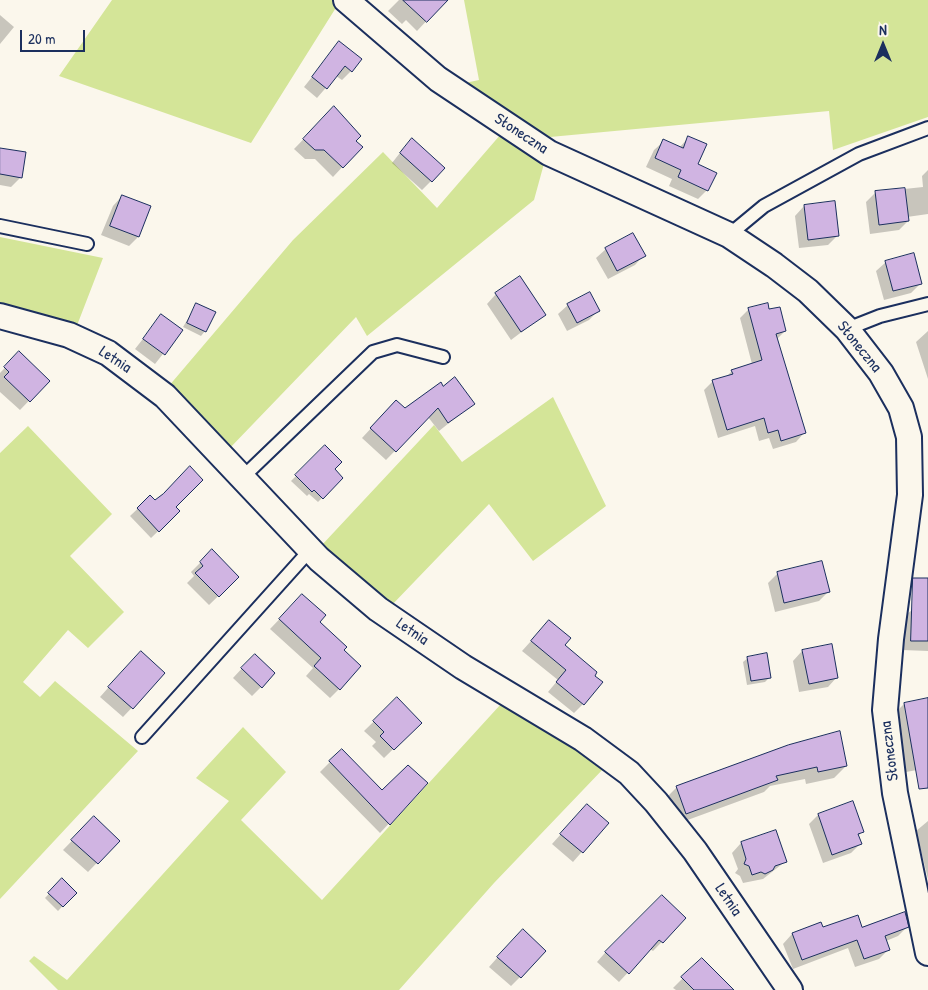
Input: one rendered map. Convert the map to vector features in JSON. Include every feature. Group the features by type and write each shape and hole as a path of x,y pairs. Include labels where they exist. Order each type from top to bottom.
{"street":[{"name":"Słoneczna","path":"346,0 438,79 549,154 729,235 808,291 847,329 881,373 900,408 909,437 910,494 891,639 885,710 895,793 928,953"},
{"name":"Letnia","path":"0,316 69,335 108,353 165,396 311,550 378,610 463,667 583,739 629,773 656,802 695,851 790,990"}],"lane":[{"path":"729,235 764,206 859,154 928,128"},
{"path":"0,226 87,244"},
{"path":"847,329 880,316 928,304"},
{"path":"243,477 372,352 397,345 443,357"},
{"path":"142,737 311,550"}],"green space":[{"path":"112,0 332,0 337,6 251,143 59,76"},
{"path":"464,0 928,0 928,117 833,150 829,111 550,137 460,87 465,83 479,80"},
{"path":"501,134 545,160 534,200 367,336 356,317 228,450 168,387 293,240 383,152 437,208"},
{"path":"0,237 103,258 76,328 0,310"},
{"path":"553,397 606,506 533,561 489,504 390,607 321,546 434,425 462,462"},
{"path":"28,426 112,514 70,556 124,612 88,648 68,630 23,682 40,697 55,681 138,751 0,899 0,453"},
{"path":"501,704 605,767 494,883 399,990 58,990 29,961 34,956 67,980 229,801 196,778 243,727 286,772 241,820 322,900"}],"building":[{"path":"403,0 448,0 427,22"},
{"path":"339,41 362,59 352,72 345,66 327,89 312,77"},
{"path":"334,106 361,136 356,141 363,147 343,168 324,150 315,150 303,139"},
{"path":"688,136 707,144 698,164 717,173 708,191 678,177 681,170 655,158 663,139 683,148"},
{"path":"412,138 445,168 432,182 400,153"},
{"path":"0,148 26,152 22,178 0,174"},
{"path":"905,188 909,221 879,225 875,191"},
{"path":"122,195 151,206 139,237 110,226"},
{"path":"835,201 839,236 808,240 804,205"},
{"path":"633,233 646,256 617,271 605,248"},
{"path":"914,253 922,284 893,291 885,261"},
{"path":"520,276 546,315 521,332 495,293"},
{"path":"590,292 600,311 577,323 567,304"},
{"path":"196,303 216,312 206,332 187,323"},
{"path":"768,303 769,309 780,307 786,331 776,334 806,433 781,441 778,430 768,433 764,418 727,430 712,380 733,374 731,370 762,360 748,308"},
{"path":"161,314 183,330 165,355 143,339"},
{"path":"19,351 50,381 30,402 4,377 9,372 4,367"},
{"path":"455,377 475,404 448,423 438,408 396,452 370,428 396,400 405,408 441,382 443,386"},
{"path":"325,445 342,462 335,469 343,478 323,499 314,490 312,492 295,475"},
{"path":"190,466 203,480 176,507 180,511 159,532 137,508 150,495 155,500 163,494"},
{"path":"212,549 239,577 219,597 195,573 203,566 200,562"},
{"path":"822,561 830,592 784,603 777,572"},
{"path":"913,578 928,578 928,641 911,641"},
{"path":"302,594 326,615 320,622 347,647 344,650 361,666 340,690 314,666 321,658 279,619"},
{"path":"549,620 571,638 565,645 597,672 595,676 603,682 584,705 556,682 566,670 531,641"},
{"path":"832,644 838,678 809,684 802,650"},
{"path":"141,651 165,673 133,709 108,687"},
{"path":"767,653 771,678 751,681 747,657"},
{"path":"255,654 275,673 262,688 241,668"},
{"path":"397,697 422,723 394,750 380,736 384,732 373,721"},
{"path":"928,698 928,788 919,789 904,703"},
{"path":"840,731 847,766 818,772 817,767 776,776 778,780 686,814 676,786 788,745"},
{"path":"342,749 382,790 408,765 428,783 390,825 329,761"},
{"path":"853,801 864,832 858,834 862,844 832,855 818,814"},
{"path":"587,804 609,823 583,853 560,834"},
{"path":"94,816 120,841 98,864 71,840"},
{"path":"776,830 787,862 775,866 773,870 765,874 761,872 752,875 749,866 744,864 746,859 741,842"},
{"path":"62,878 77,893 63,907 48,893"},
{"path":"662,895 686,918 663,943 659,940 629,974 605,952"},
{"path":"905,912 909,927 885,936 890,950 864,959 857,940 802,960 792,933 821,922 823,927 858,915 862,927"},
{"path":"523,929 546,951 521,978 497,957"},
{"path":"702,958 734,990 694,990 681,977"}]}
